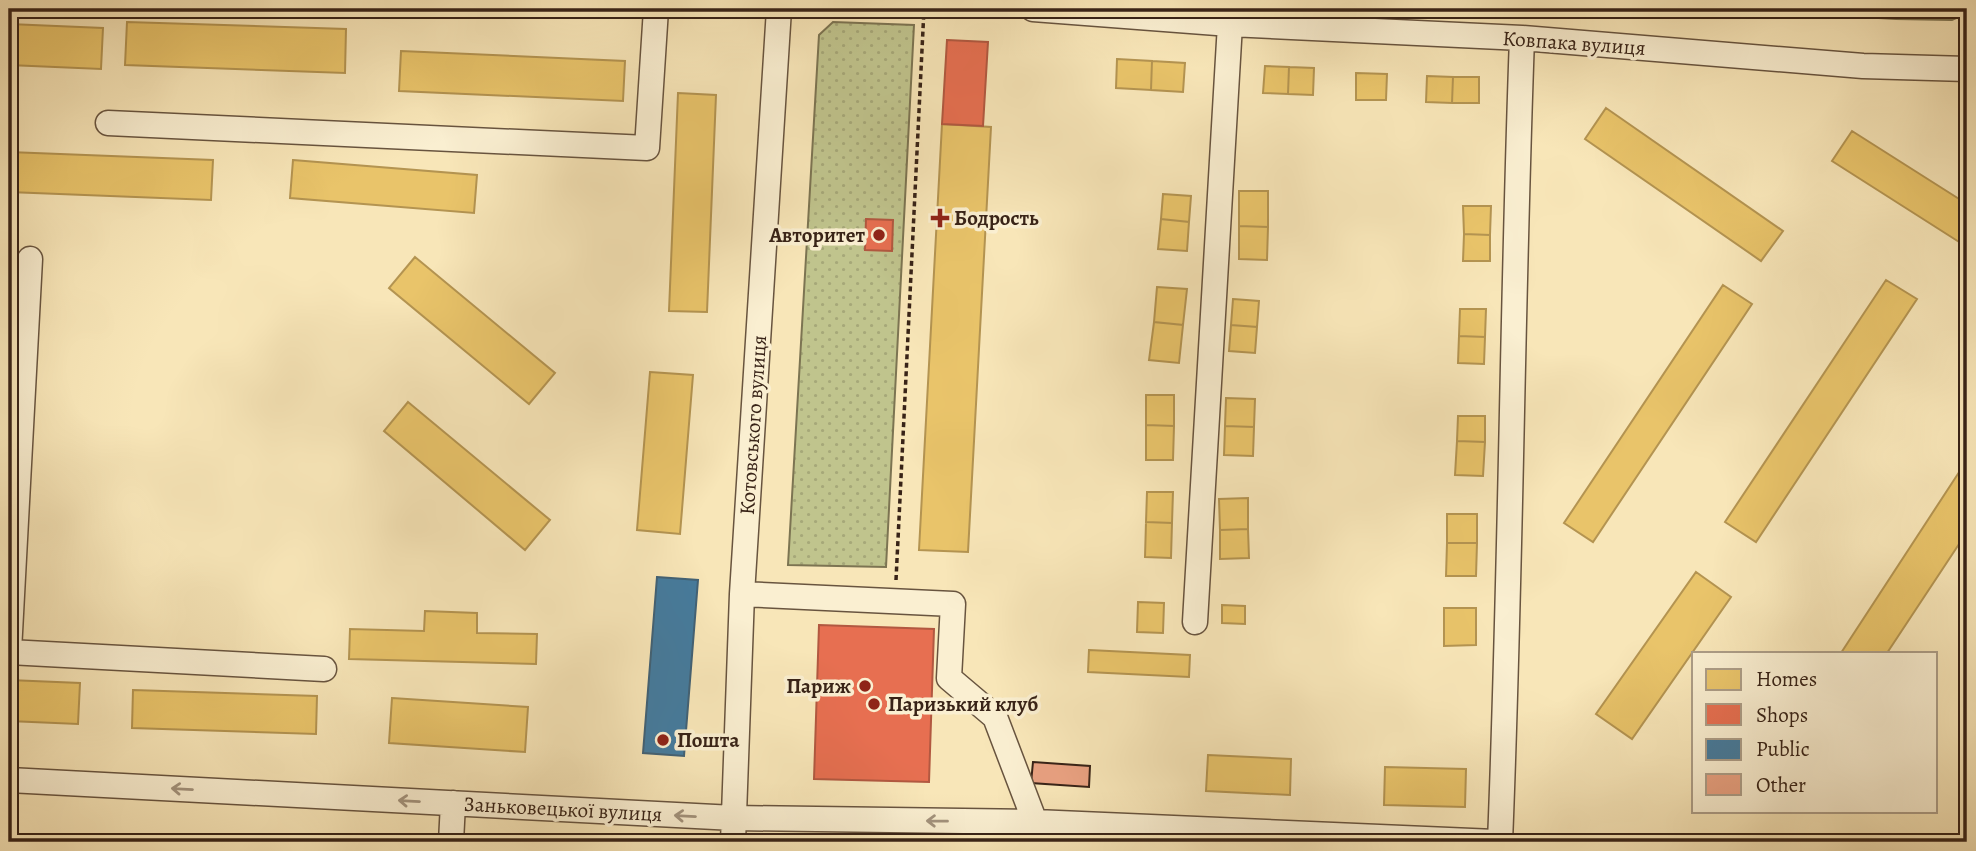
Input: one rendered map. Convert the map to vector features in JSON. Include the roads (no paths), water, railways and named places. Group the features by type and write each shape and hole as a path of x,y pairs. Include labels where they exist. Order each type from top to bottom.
{"street":[{"path":"108,123 647,148 656,9"},
{"name":"Котовського вулиця","path":"734,830 742,594 779,9"},
{"name":"Ковпака вулиця","path":"1033,9 1230,24 1522,38 1863,66 1967,69"},
{"path":"1195,622 1230,24"},
{"path":"1500,842 1508,632 1522,38"},
{"path":"30,258 9,652 324,669"},
{"path":"742,594 953,604 949,678 995,717 1035,822"},
{"name":"Заньковецької вулиця","path":"9,780 453,803 734,830 1035,822 1495,842"},
{"path":"451,842 453,803"}],"place":[{"name":"Бодрость","path":"940,218"},
{"name":"Авторитет","path":"879,235"},
{"name":"Париж","path":"865,686"},
{"name":"Паризький клуб","path":"874,704"},
{"name":"Пошта","path":"663,740"}]}
